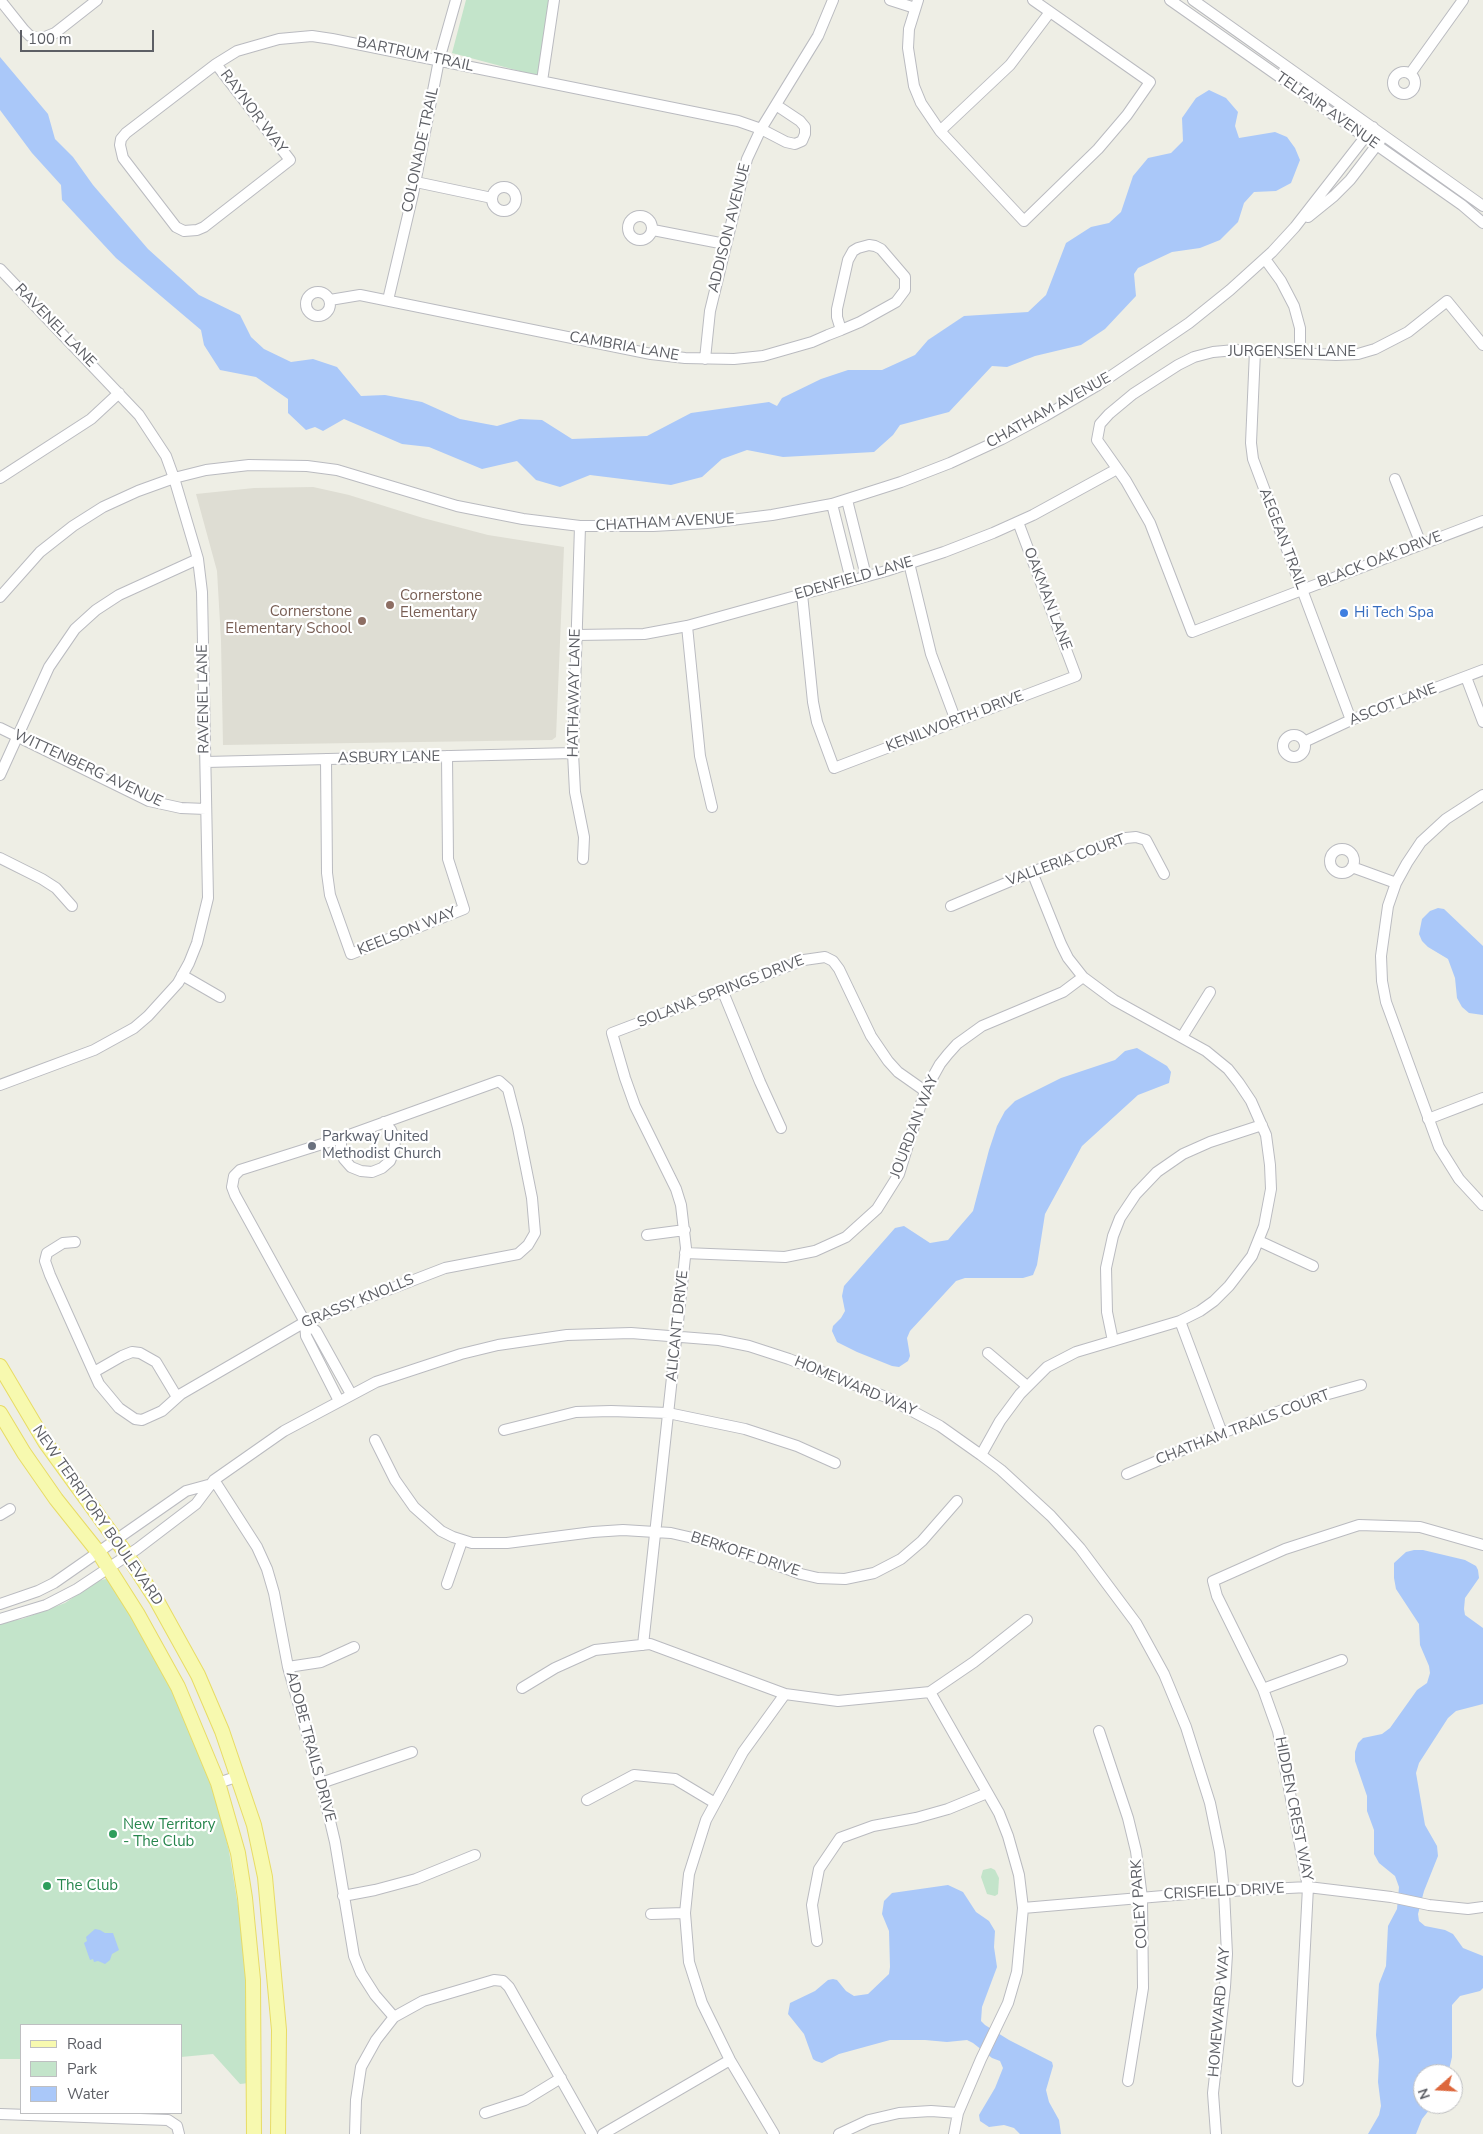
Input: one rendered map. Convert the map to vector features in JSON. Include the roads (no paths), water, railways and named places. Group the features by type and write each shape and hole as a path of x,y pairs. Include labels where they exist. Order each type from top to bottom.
{"main road":[{"name":"NEW TERRITORY BOULEVARD","path":"0,1366 25,1411 76,1486 127,1555 180,1640 198,1675 239,1776 254,1825 266,1877 279,2030 278,2134"},
{"path":"3,1418 25,1411"},
{"name":"NEW TERRITORY BOULEVARD","path":"3,1418 56,1499 109,1567 178,1687 218,1784 238,1853 245,1898 253,1980 254,2134"}],"street":[{"path":"0,0 30,36 40,39 56,33 97,0"},
{"name":"COLONADE TRAIL","path":"388,300 416,182 439,60 456,0"},
{"path":"542,81 554,0"},
{"name":"ADDISON AVENUE","path":"704,359 710,311 747,159 761,129 818,36 833,0"},
{"path":"890,0 916,4 909,29 908,48 914,86 921,103 940,131 1024,221 1098,149 1127,115 1150,82 1033,0"},
{"name":"TELFAIR AVENUE","path":"1170,0 1462,205 1483,223"},
{"name":"TELFAIR AVENUE","path":"1194,0 1483,206"},
{"path":"1410,74 1463,0"},
{"path":"940,131 1010,65 1050,12"},
{"name":"BARTRUM TRAIL","path":"190,232 176,227 123,158 120,145 126,132 216,64 238,51 279,39 312,36 332,38 738,121 761,129 786,142 795,144 802,141 805,127 800,121 776,105"},
{"name":"RAYNOR WAY","path":"190,232 204,227 290,160 216,64"},
{"name":"CHATHAM AVENUE","path":"0,597 40,552 73,526 103,507 138,491 174,478 206,470 249,465 307,466 337,470 457,506 523,519 580,526 653,526 707,523 772,516 832,504 902,482 950,463 1002,439 1045,416 1098,385 1189,323 1265,259 1295,227 1373,127"},
{"name":"CHATHAM AVENUE","path":"1295,227 1334,196 1350,180 1384,134"},
{"path":"416,182 492,198"},
{"path":"652,230 725,244"},
{"name":"CAMBRIA LANE","path":"330,300 360,295 651,354 734,360 763,356 812,342 841,330 896,302 905,290 905,277 881,249 869,245 853,251 848,260 837,309 841,330"},
{"path":"1265,259 1284,286 1294,306 1300,328 1300,353"},
{"name":"RAVENEL LANE","path":"0,269 139,414 166,456 174,478 198,559 202,592 208,898 197,943 182,975 163,1001 148,1016 115,1040 94,1050 0,1085"},
{"name":"JURGENSEN LANE","path":"1117,469 1097,440 1100,424 1108,414 1133,394 1194,357 1213,352 1255,351 1336,355 1358,354 1375,349 1408,332 1447,300 1483,345"},
{"name":"AEGEAN TRAIL","path":"1255,351 1251,443 1253,459 1301,590 1352,720"},
{"path":"0,478 91,419 119,393"},
{"name":"BLACK OAK DRIVE","path":"1117,469 1138,500 1150,523 1192,632 1483,521"},
{"name":"EDENFIELD LANE","path":"576,635 644,634 687,626 910,563 944,552 1018,522 1117,469"},
{"path":"1395,479 1421,544"},
{"path":"847,500 866,576"},
{"path":"832,504 852,580"},
{"name":"OAKMAN LANE","path":"1018,522 1076,676"},
{"name":"HATHAWAY LANE","path":"580,526 572,753 575,792 584,837 583,859"},
{"path":"0,775 49,667 75,629 96,610 119,595 198,559"},
{"path":"910,563 931,654 956,722"},
{"name":"KENILWORTH DRIVE","path":"802,594 813,702 834,768 1076,676"},
{"path":"687,626 700,756 712,807"},
{"name":"ASCOT LANE","path":"1304,742 1352,720 1483,670"},
{"path":"1466,676 1483,722"},
{"name":"WITTENBERG AVENUE","path":"0,728 149,801 181,808 206,809"},
{"name":"ASBURY LANE","path":"206,762 572,753"},
{"name":"KEELSON WAY","path":"326,759 329,888 335,913 351,954 464,909 448,859 446,756"},
{"path":"1483,795 1446,819 1421,842 1396,883 1388,906 1381,956 1382,981 1392,1024 1428,1119 1448,1165 1472,1195 1483,1205"},
{"name":"VALLERIA COURT","path":"951,906 1032,872 1126,838 1136,837 1146,840 1164,874"},
{"path":"0,858 56,888 72,906"},
{"path":"1352,867 1396,883"},
{"path":"981,1455 1000,1421 1026,1386 1047,1367 1061,1359 1113,1341 1180,1321 1200,1311 1229,1286 1242,1271 1259,1241 1269,1208 1271,1189 1268,1147 1262,1125 1250,1101 1228,1070 1206,1051 1114,1000 1083,977 1068,958 1061,944 1032,872"},
{"name":"SOLANA SPRINGS DRIVE","path":"626,1028 815,957 825,957 833,961 839,969 878,1049 898,1072 925,1091"},
{"path":"182,975 220,997"},
{"name":"JOURDAN WAY","path":"685,1253 785,1257 815,1251 846,1237 877,1209 899,1174 925,1091 934,1072 948,1054 972,1032 998,1018 1063,992 1083,977"},
{"path":"723,992 781,1128"},
{"path":"1182,1037 1210,992"},
{"name":"ALICANT DRIVE","path":"626,1028 612,1033 624,1078 639,1114 676,1189 681,1205 685,1253 644,1645"},
{"name":"GRASSY KNOLLS","path":"94,1372 99,1384 119,1408 135,1420 142,1420 162,1411 177,1397 305,1322 445,1268 518,1254 528,1246 535,1233 532,1198 518,1128 508,1090 499,1081 384,1122"},
{"path":"1428,1119 1483,1098"},
{"path":"341,1138 340,1149 344,1159 351,1167 361,1171 377,1170 390,1161 394,1151 395,1140 391,1130 384,1122 341,1138 240,1170 234,1176 232,1187 305,1322 316,1331 351,1394"},
{"path":"1113,1341 1107,1312 1106,1268 1113,1236 1125,1210 1136,1194 1157,1172 1183,1154 1210,1142 1262,1125"},
{"path":"647,1235 684,1230"},
{"path":"1259,1241 1313,1266"},
{"path":"75,1242 63,1243 47,1253 45,1261 94,1372 122,1356 140,1352 156,1362 177,1397"},
{"path":"1180,1321 1222,1433"},
{"path":"305,1322 306,1336 339,1401"},
{"name":"HOMEWARD WAY","path":"0,1604 38,1591 99,1553 186,1491 211,1483 284,1431 351,1394 402,1372 498,1345 567,1335 631,1333 719,1340 749,1346 815,1368 913,1410 981,1455 1035,1501 1080,1548 1131,1616 1151,1649 1176,1701 1195,1752 1214,1823 1224,1891 1227,1954 1213,2093 1216,2134"},
{"path":"988,1353 1026,1386"},
{"name":"CHATHAM TRAILS COURT","path":"1127,1474 1222,1433 1314,1398 1361,1385"},
{"path":"504,1430 576,1412 668,1413 753,1431 797,1446 836,1463"},
{"name":"BERKOFF DRIVE","path":"375,1440 396,1480 414,1507 441,1531 462,1541 507,1543 593,1532 656,1532 693,1537 719,1544 809,1576 845,1579 874,1574 902,1559 922,1541 957,1501"},
{"name":"HOMEWARD WAY","path":"0,1619 46,1606 66,1596 127,1555 196,1504 211,1483"},
{"name":"ADOBE TRAILS DRIVE","path":"211,1483 257,1547 267,1569 274,1593 288,1667 321,1783 335,1842 343,1896 358,1968 375,1995 394,2017"},
{"path":"0,1515 10,1509"},
{"name":"HIDDEN CREST WAY","path":"1298,2081 1308,1887 1278,1731 1263,1690 1217,1596 1213,1581 1285,1549 1359,1525 1420,1527 1483,1545"},
{"path":"447,1584 462,1541"},
{"path":"522,1688 555,1668 595,1650 650,1644 785,1694 838,1701 930,1692 974,1662 1027,1620"},
{"path":"288,1667 321,1662 354,1646"},
{"path":"1263,1690 1342,1660"},
{"path":"930,1692 999,1813 1008,1836 1019,1875 1023,1908 1017,1972 1008,2003 958,2113 954,2134"},
{"path":"774,2134 730,2060 709,2019 695,1985 689,1962 685,1913 689,1874 706,1820 743,1752 785,1694"},
{"name":"COLEY PARK","path":"1099,1731 1128,1818 1136,1851 1142,1898 1142,1988 1128,2081"},
{"path":"321,1783 412,1752"},
{"path":"587,1800 634,1775 675,1778 715,1803"},
{"path":"218,1784 239,1776"},
{"path":"817,1941 812,1905 819,1869 840,1838 873,1826 916,1818 987,1793"},
{"path":"343,1896 416,1879 475,1855"},
{"name":"CRISFIELD DRIVE","path":"1023,1908 1224,1891 1308,1887 1391,1897 1429,1905 1468,1910 1483,1907"},
{"path":"651,1914 685,1913"},
{"path":"355,2134 356,2100 361,2067 376,2040 394,2017 423,2002 494,1980 503,1981 509,1987 592,2134"},
{"path":"603,2134 730,2060"},
{"path":"485,2113 525,2100 561,2078"},
{"path":"839,2134 869,2120 899,2113 931,2111 958,2113"},
{"path":"0,2114 168,2120 178,2130"}],"water":[{"path":"0,57 48,114 55,139 73,157 93,185 148,249 199,295 240,315 251,337 264,349 291,362 313,359 337,367 361,396 385,395 422,402 460,419 497,426 520,419 542,420 572,439 647,436 691,413 769,402 777,406 782,398 821,379 848,370 882,370 915,355 928,340 964,316 1028,312 1046,295 1066,243 1091,227 1109,223 1121,212 1133,176 1148,158 1171,153 1183,141 1182,118 1196,98 1209,90 1226,98 1238,112 1235,126 1239,138 1275,132 1287,137 1295,148 1300,160 1291,183 1276,191 1254,192 1244,203 1238,222 1220,240 1200,248 1172,252 1138,268 1134,274 1136,296 1105,329 1081,345 1035,356 1007,367 992,366 949,412 900,425 893,435 874,452 783,457 747,450 722,459 702,477 671,485 590,475 560,487 536,480 517,461 482,469 429,447 402,444 344,419 323,431 315,427 306,430 288,413 288,399 256,377 220,370 204,345 201,330 116,258 62,200 61,185 32,153 0,110"},
{"path":"1438,908 1444,909 1483,946 1483,1015 1469,1013 1462,1007 1457,998 1455,978 1448,959 1428,947 1422,941 1419,934 1422,919 1430,911"},
{"path":"1137,1048 1167,1066 1171,1072 1169,1083 1138,1095 1082,1146 1045,1214 1037,1265 1033,1275 1023,1278 965,1278 956,1281 910,1331 907,1338 910,1356 908,1361 899,1367 857,1352 837,1342 832,1331 833,1326 845,1311 842,1296 844,1286 895,1228 904,1226 930,1243 948,1240 973,1211 997,1126 1005,1111 1015,1101 1061,1078 1115,1060 1125,1051"},
{"path":"1423,1550 1465,1560 1476,1566 1478,1570 1479,1578 1465,1598 1464,1609 1465,1615 1483,1628 1483,1704 1456,1711 1448,1718 1419,1763 1416,1773 1425,1825 1437,1846 1438,1856 1424,1891 1418,1914 1419,1921 1425,1926 1445,1930 1453,1934 1463,1948 1483,1956 1483,1988 1480,1991 1460,1996 1452,2005 1450,2064 1413,2064 1413,2114 1426,2114 1416,2134 1368,2134 1379,2115 1381,2106 1376,2035 1379,1984 1386,1966 1388,1926 1397,1909 1399,1887 1395,1876 1379,1863 1374,1854 1374,1830 1367,1811 1367,1796 1355,1761 1355,1752 1358,1743 1363,1738 1382,1734 1390,1728 1417,1690 1427,1683 1430,1673 1420,1645 1419,1624 1396,1589 1394,1563 1406,1552"},
{"path":"948,1885 963,1892 976,1912 989,1921 995,1931 994,1947 997,1967 982,2007 981,2021 1009,2040 1052,2062 1053,2066 1046,2090 1049,2102 1059,2120 1061,2134 1020,2134 1014,2128 1004,2125 989,2127 980,2121 979,2115 995,2088 1003,2068 1000,2061 992,2058 967,2040 947,2042 890,2040 839,2054 822,2063 813,2059 804,2034 788,2014 790,2003 815,1991 828,1980 837,1980 846,1991 854,1996 868,1994 889,1974 889,1931 882,1914 884,1901 892,1893"},
{"path":"95,1929 105,1933 113,1933 119,1950 112,1954 110,1960 105,1964 98,1961 94,1962 93,1959 90,1960 84,1943 87,1941 86,1937"}],"place":[{"name":"Cornerstone Elementary","path":"390,605"},
{"name":"Hi Tech Spa","path":"1344,613"},
{"name":"Cornerstone Elementary School","path":"362,621"},
{"name":"Parkway United Methodist Church","path":"312,1146"},
{"name":"New Territory - The Club","path":"113,1834"},
{"name":"The Club","path":"47,1886"}]}
